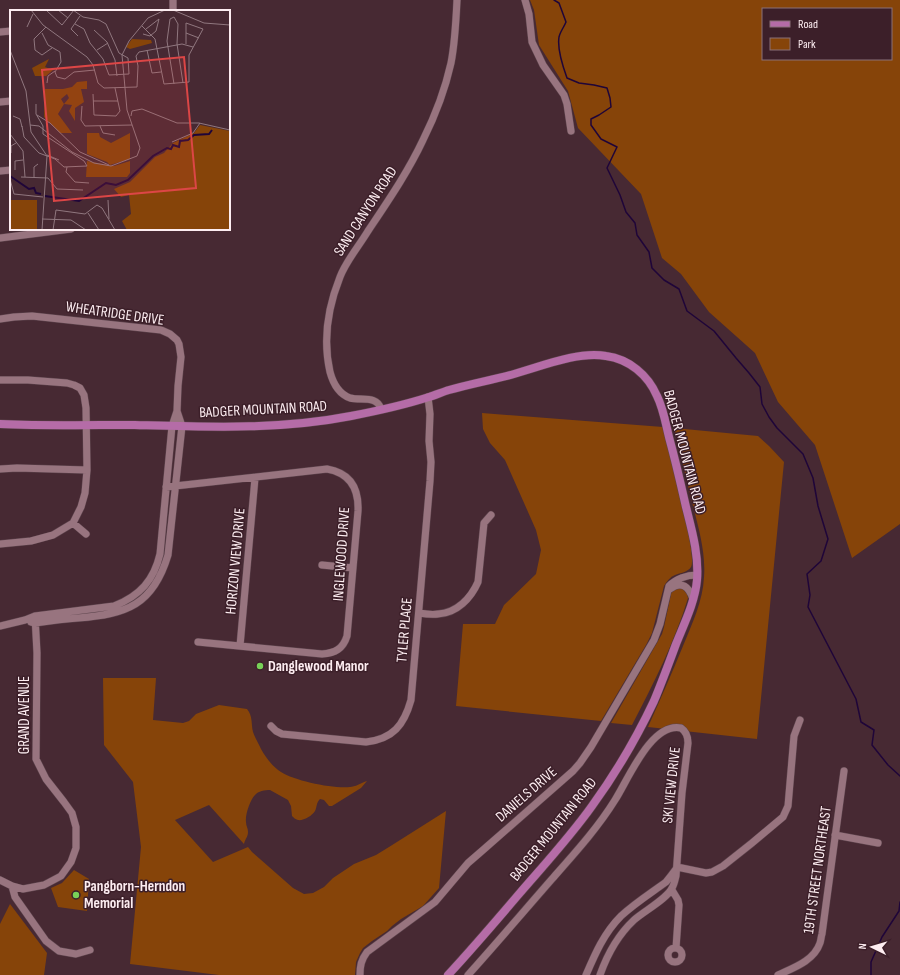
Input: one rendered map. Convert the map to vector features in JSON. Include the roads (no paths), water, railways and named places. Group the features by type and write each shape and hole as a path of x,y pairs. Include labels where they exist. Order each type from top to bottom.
{"main road":[{"name":"BADGER MOUNTAIN ROAD","path":"0,424 229,427 281,425 336,419 428,397 578,356 602,355 614,357 626,362 647,379 657,393 661,407 675,457 696,552 697,574 693,599 653,702 631,745 605,787 559,848 448,975"}],"street":[{"name":"SAND CANYON ROAD","path":"381,409 380,404 376,401 351,398 344,395 335,384 331,377 328,357 327,334 329,318 338,281 344,267 403,177 430,126 451,63 456,25 457,0"},
{"path":"525,0 529,14 532,42 543,65 564,95 567,104 571,131"},
{"path":"0,32 10,31"},
{"path":"0,102 10,101"},
{"path":"0,171 10,170"},
{"path":"0,238 63,230"},
{"name":"WHEATRIDGE DRIVE","path":"0,319 14,316 32,316 153,329 166,332 177,340 181,357 177,411 172,426 162,541 158,561 150,579 140,592 124,602 114,606 35,619"},
{"path":"0,380 28,380 74,384 80,388 84,395 87,425 87,470 85,493 81,507 72,523 53,535 31,541 0,544"},
{"name":"TYLER PLACE","path":"271,726 282,734 366,742 384,738 396,730 406,717 411,700 431,473 429,441 430,414 428,397"},
{"name":"WHEATRIDGE DRIVE","path":"177,411 182,426"},
{"path":"0,626 25,620 84,618 113,614 132,606 149,593 161,576 168,555 182,426"},
{"path":"0,469 87,470"},
{"name":"INGLEWOOD DRIVE","path":"166,487 326,469 338,472 353,484 357,492 358,503 347,636 345,642 337,651 330,654 322,654 198,642"},
{"name":"HORIZON VIEW DRIVE","path":"240,646 255,478"},
{"path":"419,613 447,613 461,605 470,596 478,582 484,523 491,515"},
{"path":"72,523 86,534"},
{"path":"322,565 353,568"},
{"name":"DANIELS DRIVE","path":"360,975 361,962 367,952 435,902 483,850 573,771 580,763 592,747 654,640 660,624 668,589 673,583 682,578 697,574"},
{"path":"666,598 672,587 682,585 690,590 693,599"},
{"name":"GRAND AVENUE","path":"0,880 12,886 23,889 44,885 61,876 71,862 76,848 76,827 72,813 46,779 36,759 37,653 35,619"},
{"path":"677,867 706,873 712,872 723,866 783,817 788,806 794,736 800,720"},
{"name":"SKI VIEW DRIVE","path":"468,975 564,865 605,815 620,793 638,758 647,747 662,733 669,729 676,728 684,730 688,740 677,867"},
{"name":"19TH STREET NORTHEAST","path":"778,975 805,962 814,953 819,944 844,771"},
{"path":"835,835 878,844"},
{"path":"600,975 610,951 623,932 634,920 672,890 675,882 677,867"},
{"path":"586,975 599,947 612,927 627,912 666,882 677,867"},
{"path":"12,886 15,897 46,941 59,951 76,954 90,950"},
{"path":"672,890 676,895 679,905 676,948"}],"waterway":[{"path":"554,0 559,3 566,22 560,35 559,47 567,78 579,83 607,88 611,107 591,119 591,125 601,139 617,147 607,168 620,195 626,212 635,223 637,235 649,252 652,268 664,280 679,289 687,311 714,331 749,373 760,387 762,404 769,417 777,428 803,454 813,478 818,506 828,539 821,561 807,574 810,595 808,607 856,699 861,722 874,730 872,745 888,765 900,776"},
{"path":"871,975 871,962 882,937 899,911 900,902"}],"place":[{"name":"Danglewood Manor","path":"260,666"},
{"name":"Pangborn-Herndon Memorial","path":"76,895"}]}
